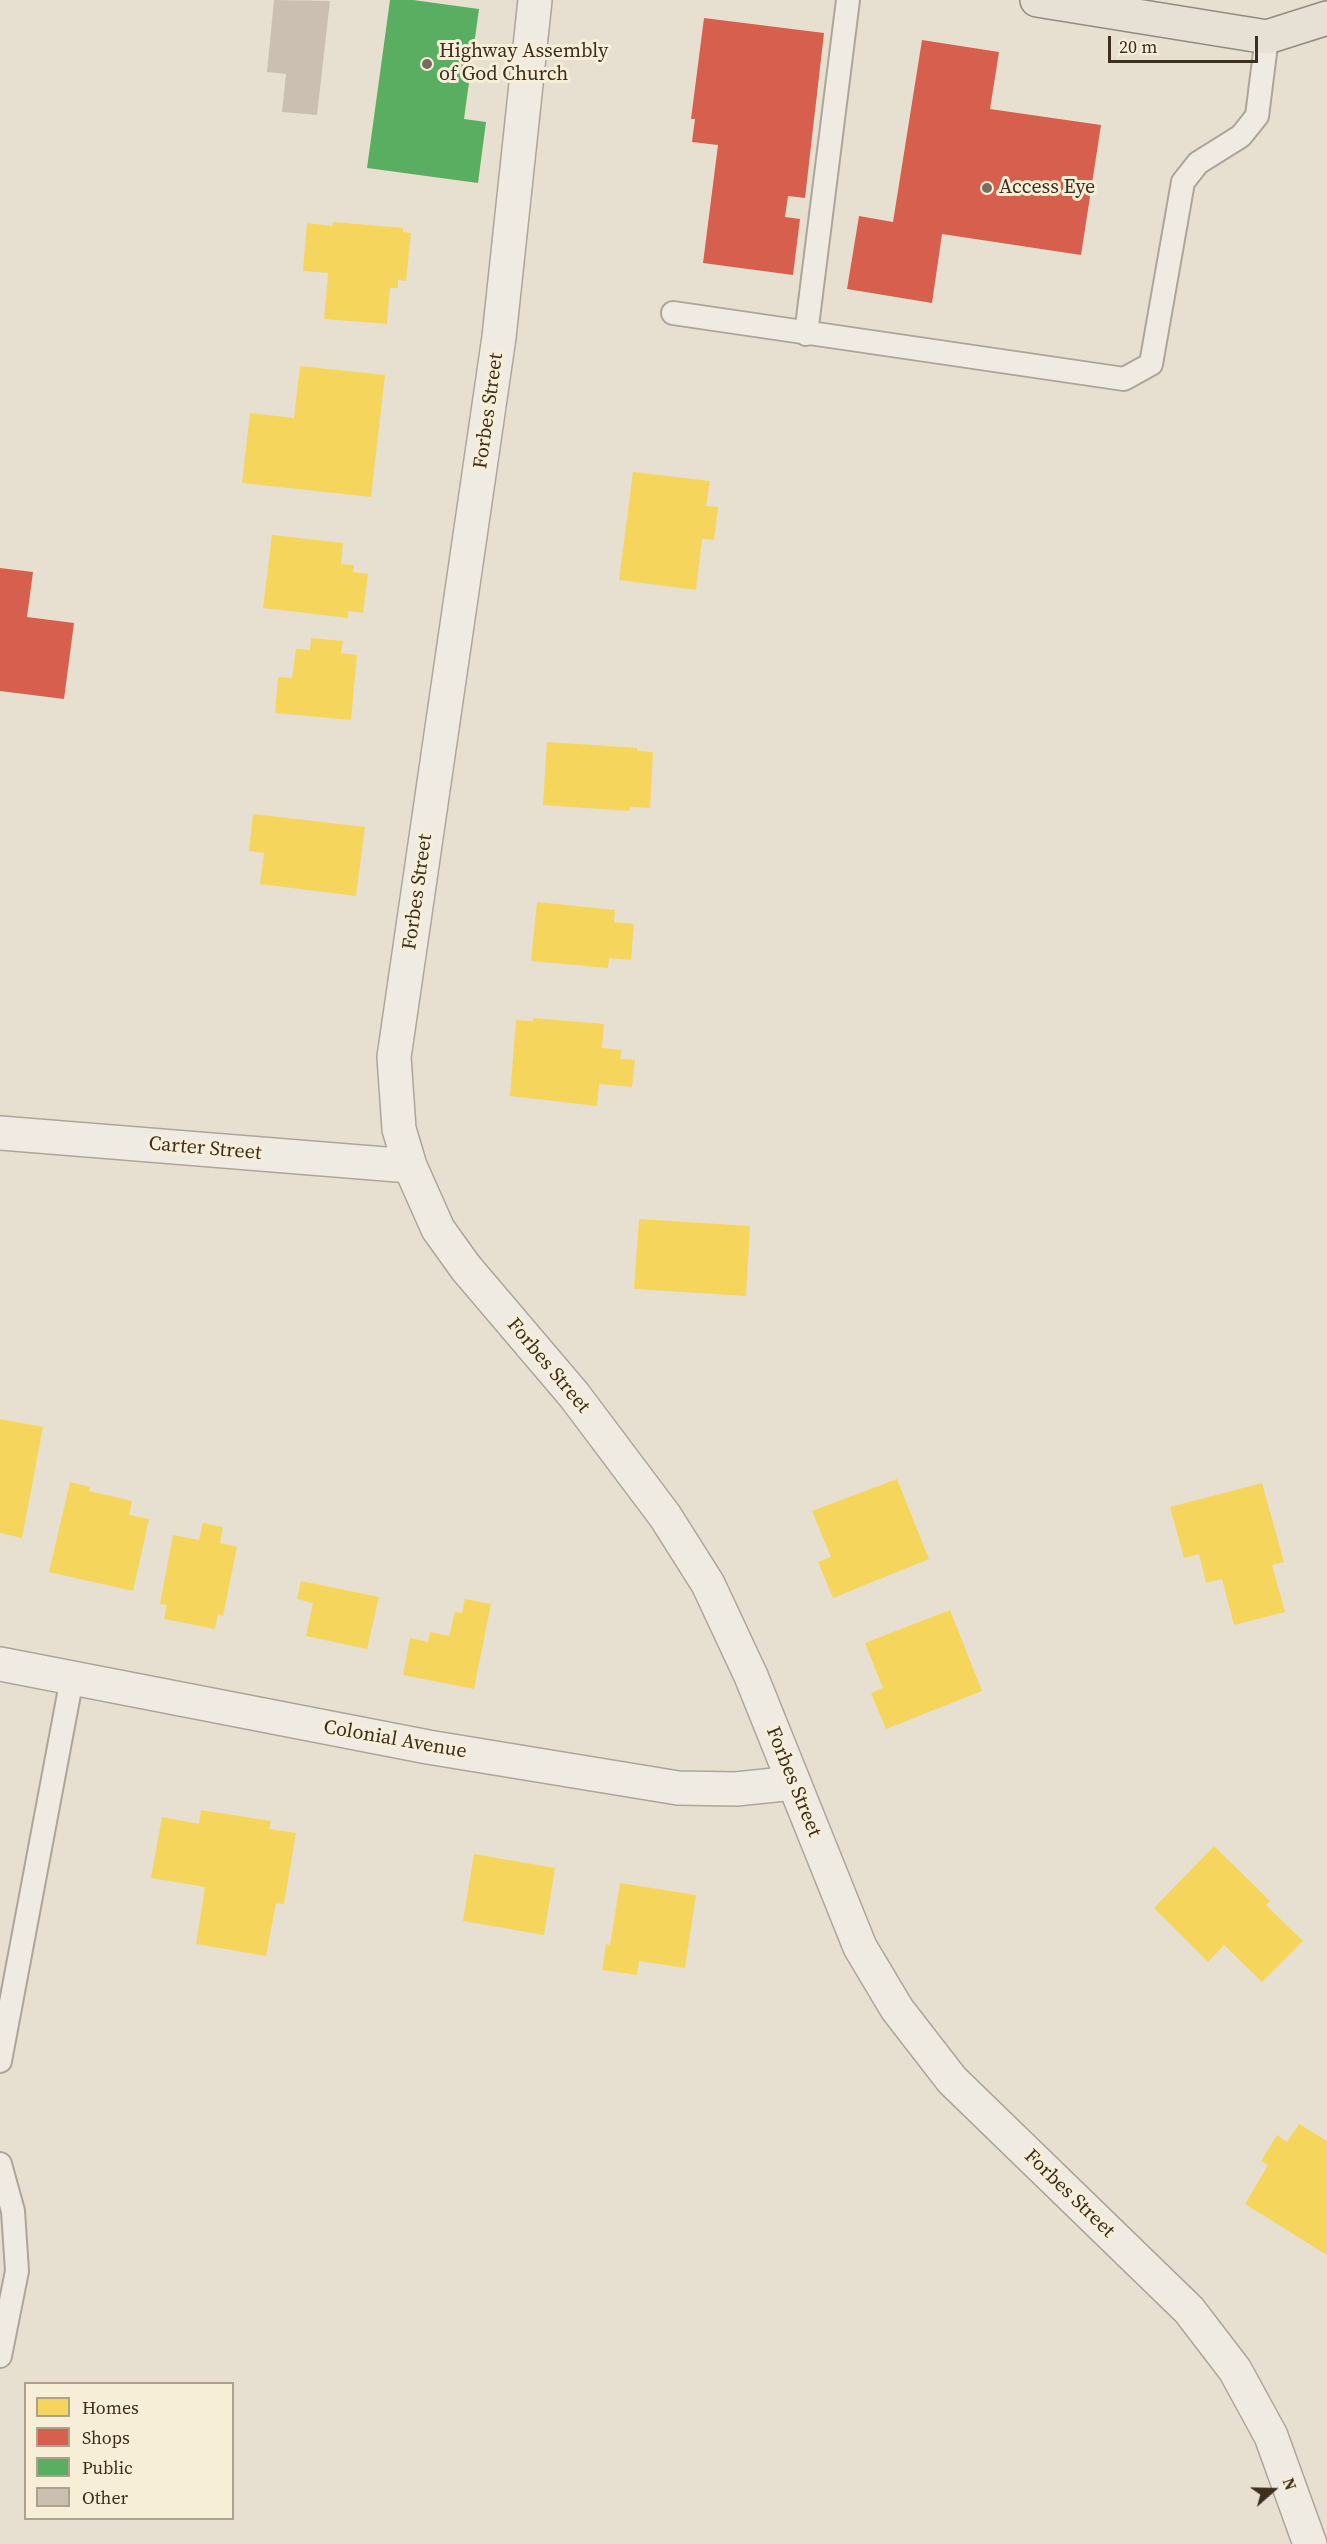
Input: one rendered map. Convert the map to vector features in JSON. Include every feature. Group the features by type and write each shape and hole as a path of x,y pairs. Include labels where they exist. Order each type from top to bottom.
{"main road":[{"path":"1037,0 1267,37 1327,18"},
{"path":"1315,0 1327,4"}],"street":[{"name":"Forbes Street","path":"535,0 500,337 394,1056 399,1129 410,1166 438,1229 466,1268 574,1395 665,1516 708,1584 751,1676 860,1947 897,2009 952,2080 1189,2310 1235,2370 1271,2436 1310,2544"},
{"name":"Carter Street","path":"0,1133 410,1166"},
{"name":"Colonial Avenue","path":"0,1664 428,1747 678,1788 736,1789 794,1783"}],"lane":[{"path":"806,334 848,0"},
{"path":"673,313 1124,379 1151,364 1183,182 1198,163 1241,136 1257,116 1267,37"},
{"path":"0,2061 72,1678"},
{"path":"0,2164 13,2211 17,2271 0,2356"}],"building: Homes":[{"path":"333,222 403,228 403,232 411,233 406,281 398,280 398,288 390,288 387,324 324,319 328,273 303,271 307,223 332,226"},
{"path":"300,366 385,375 371,497 242,483 250,413 294,418"},
{"path":"633,472 710,481 706,506 718,507 714,540 702,539 696,590 619,580"},
{"path":"272,535 343,543 341,564 354,565 353,572 368,574 363,613 348,611 348,618 263,608"},
{"path":"311,638 343,641 341,653 357,655 351,720 275,713 278,677 292,678 296,649 310,650"},
{"path":"547,742 637,748 637,751 653,752 650,808 630,807 629,811 543,805"},
{"path":"253,814 365,827 356,896 260,884 264,853 249,851"},
{"path":"537,902 615,910 614,922 634,924 631,960 609,958 608,968 531,961"},
{"path":"533,1018 604,1024 602,1048 622,1050 620,1059 635,1060 632,1087 599,1084 597,1106 510,1096 516,1020 533,1021"},
{"path":"639,1219 750,1226 746,1296 634,1289"},
{"path":"0,1419 43,1427 22,1538 0,1533"},
{"path":"897,1479 929,1559 833,1598 818,1562 831,1557 812,1511"},
{"path":"70,1482 90,1487 89,1491 132,1501 129,1515 149,1519 133,1591 49,1572"},
{"path":"1262,1483 1284,1562 1272,1565 1285,1612 1234,1625 1222,1579 1206,1583 1199,1554 1184,1558 1170,1507"},
{"path":"203,1523 223,1527 220,1543 237,1547 223,1616 218,1614 215,1629 164,1619 167,1605 160,1604 173,1535 199,1540"},
{"path":"301,1581 379,1597 367,1649 306,1636 313,1603 297,1599"},
{"path":"465,1599 491,1604 474,1689 403,1675 410,1638 428,1642 430,1632 449,1636 455,1612 462,1613"},
{"path":"950,1610 982,1691 886,1729 871,1693 883,1688 865,1643"},
{"path":"201,1810 271,1821 269,1829 296,1833 284,1904 276,1903 266,1956 196,1944 205,1887 151,1878 162,1817 199,1824"},
{"path":"1214,1846 1270,1901 1266,1905 1303,1941 1262,1982 1224,1945 1208,1962 1154,1908"},
{"path":"474,1854 555,1868 544,1935 463,1921"},
{"path":"620,1883 696,1895 685,1968 639,1961 637,1975 602,1970 606,1944 610,1945"},
{"path":"1299,2124 1327,2141 1327,2255 1245,2204 1268,2165 1261,2161 1277,2135 1287,2142"}],"building: Shops":[{"path":"704,18 824,33 805,198 788,196 785,217 800,219 793,275 703,263 718,145 692,142 695,119 691,119"},
{"path":"922,40 999,52 990,109 1101,125 1081,255 942,234 932,303 847,289 859,216 893,222"},
{"path":"0,568 33,572 27,617 74,623 64,699 0,691"}],"building: Public":[{"name":"Highway Assembly of God Church","path":"390,0 413,0 479,9 464,119 486,122 478,183 367,168"}],"building: Other":[{"path":"274,0 330,1 317,115 282,112 286,74 267,72"}],"place":[{"name":"Highway Assembly of God Church","path":"427,64"},
{"name":"Access Eye","path":"987,188"}]}
